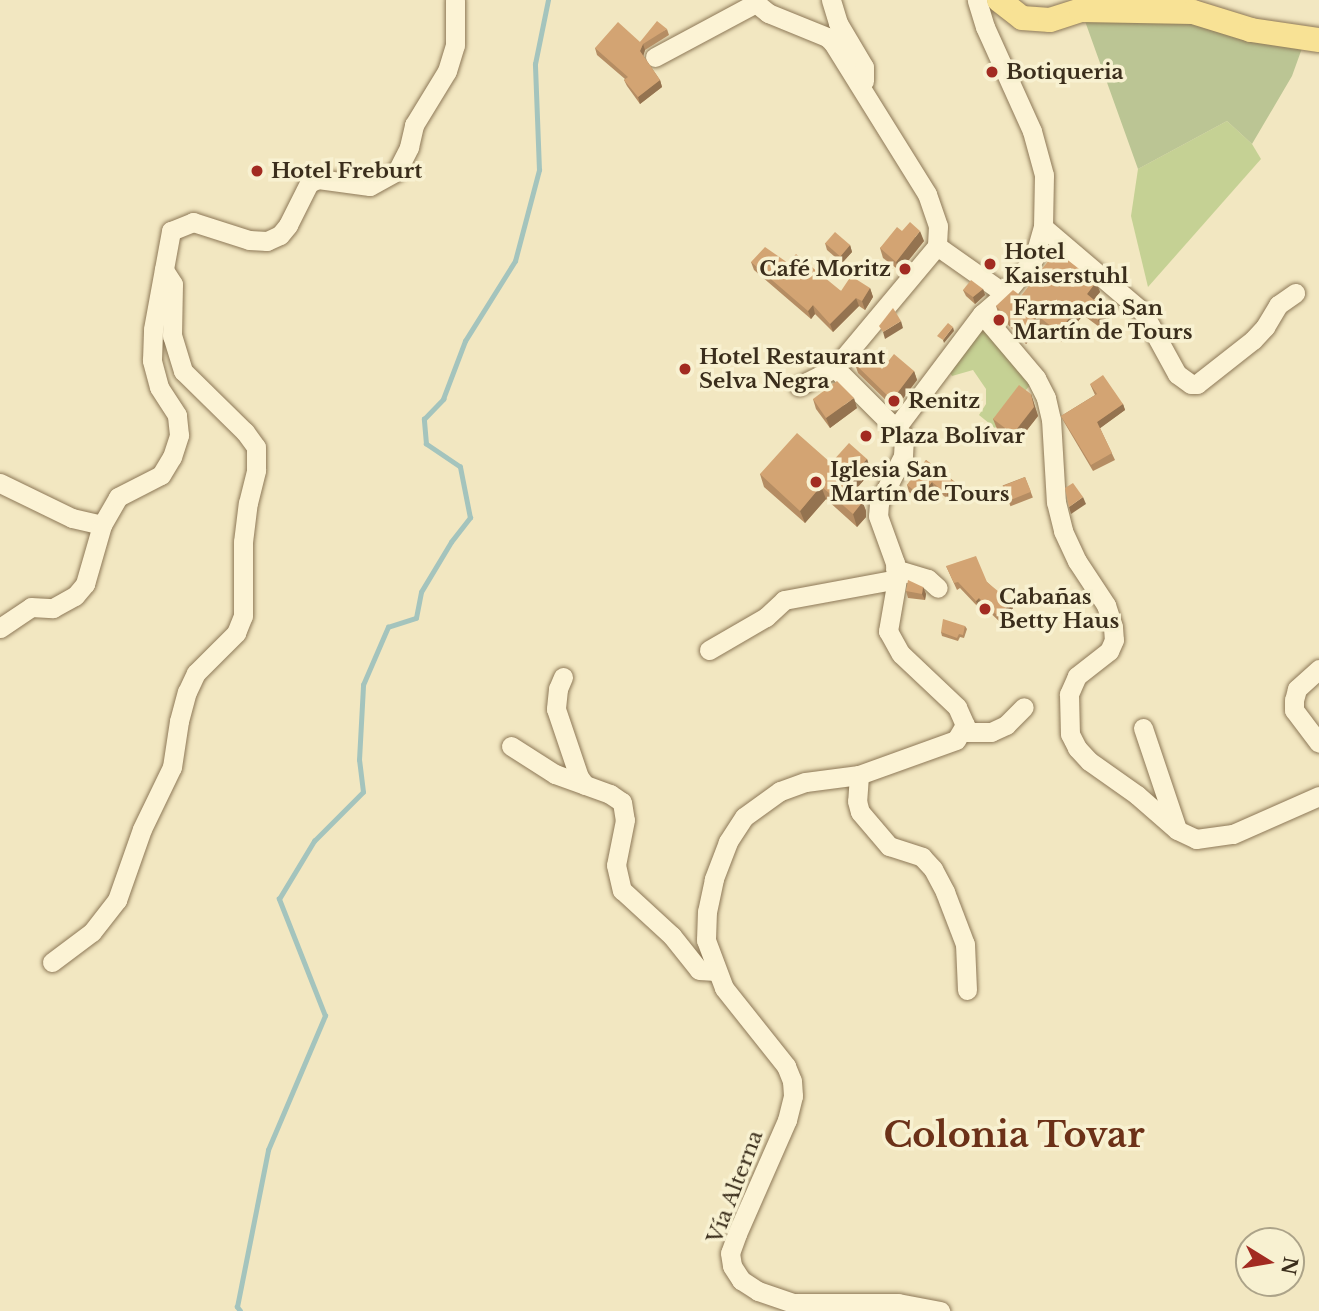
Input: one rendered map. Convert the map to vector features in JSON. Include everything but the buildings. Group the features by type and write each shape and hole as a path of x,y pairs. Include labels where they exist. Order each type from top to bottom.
{"main road":[{"path":"999,0 1022,18 1050,20 1081,10 1193,12 1251,30 1319,40"}],"street":[{"path":"0,628 31,607 52,608 75,596 85,584 102,525 118,497 161,475 172,457 178,435 177,415 159,387 152,360 163,269 171,231 193,222 249,240 267,242 280,235 288,225 309,183 318,179 370,186 397,171 409,147 420,113 447,71 455,46 456,0"},
{"path":"831,0 838,23 864,67 866,75 862,86"},
{"path":"896,428 982,314 1006,294 1034,258 1043,227 1044,174 1032,131 985,27 977,0"},
{"path":"655,57 753,2 768,13 827,37 862,86 927,194 938,226 937,246 835,368 799,386"},
{"path":"1043,227 1143,312 1177,374 1191,384 1200,382 1253,340 1265,327 1278,305 1294,293"},
{"path":"937,246 1006,294"},
{"path":"52,962 92,932 117,900 142,829 168,780 187,692 196,673 236,633 243,616 243,542 256,470 256,447 245,432 183,370 172,336 173,284 163,269"},
{"path":"982,314 1036,378 1046,398 1051,419 1056,502 1063,531 1077,561 1106,605 1113,626 1114,640 1109,651 1077,677 1072,685 1067,703 1070,734 1089,761 1137,795 1177,830 1203,839 1233,834 1319,796"},
{"path":"835,368 904,437 903,456 879,503 878,516 896,574 888,631 894,645 957,707 962,716 963,732 991,732 1013,719 1024,707"},
{"path":"0,483 72,518 102,525"},
{"path":"709,650 766,617 784,600 896,574 928,579 938,588"},
{"path":"1319,669 1297,689 1294,700 1294,710 1319,743"},
{"path":"563,677 558,688 556,709 579,777 585,785"},
{"path":"1143,727 1177,830"},
{"name":"Vía Alterna","path":"940,1311 898,1303 792,1307 741,1280 732,1266 730,1253 737,1234 787,1120 793,1096 792,1081 786,1066 724,988 706,940 707,911 714,879 728,842 744,817 780,791 805,782 859,775 956,740 963,732"},
{"path":"510,746 555,774 619,798 625,808 625,820 616,865 617,880 625,894 657,922 699,970 716,971"},
{"path":"859,775 857,801 860,812 889,846 922,857 933,869 945,891 965,944 967,990"}],"green space":[{"path":"1081,10 1155,10 1305,40 1292,76 1252,144 1227,121 1138,169"},
{"path":"1227,121 1252,144 1261,159 1148,287 1131,216 1138,169"},
{"path":"985,330 1030,385 995,428 979,415 986,404 986,389 973,370 952,376 949,371 977,333"}],"waterway":[{"path":"240,1311 237,1307 268,1150 325,1016 279,899 314,841 363,792 359,760 363,685 388,627 416,618 421,592 451,542 470,518 460,467 426,444 424,419 443,399 465,341 515,261 539,170 535,64 548,0"}],"place":[{"name":"Botiqueria","path":"992,72"},
{"name":"Hotel Freburt","path":"257,171"},
{"name":"Hotel Kaiserstuhl","path":"990,264"},
{"name":"Café Moritz","path":"905,269"},
{"name":"Farmacia San Martín de Tours","path":"999,320"},
{"name":"Hotel Restaurant Selva Negra","path":"685,369"},
{"name":"Renitz","path":"894,401"},
{"name":"Plaza Bolívar","path":"866,436"},
{"name":"Iglesia San Martín de Tours","path":"816,482"},
{"name":"Cabañas Betty Haus","path":"985,609"}],"district":[{"name":"Colonia Tovar","path":"1014,1135"}]}
